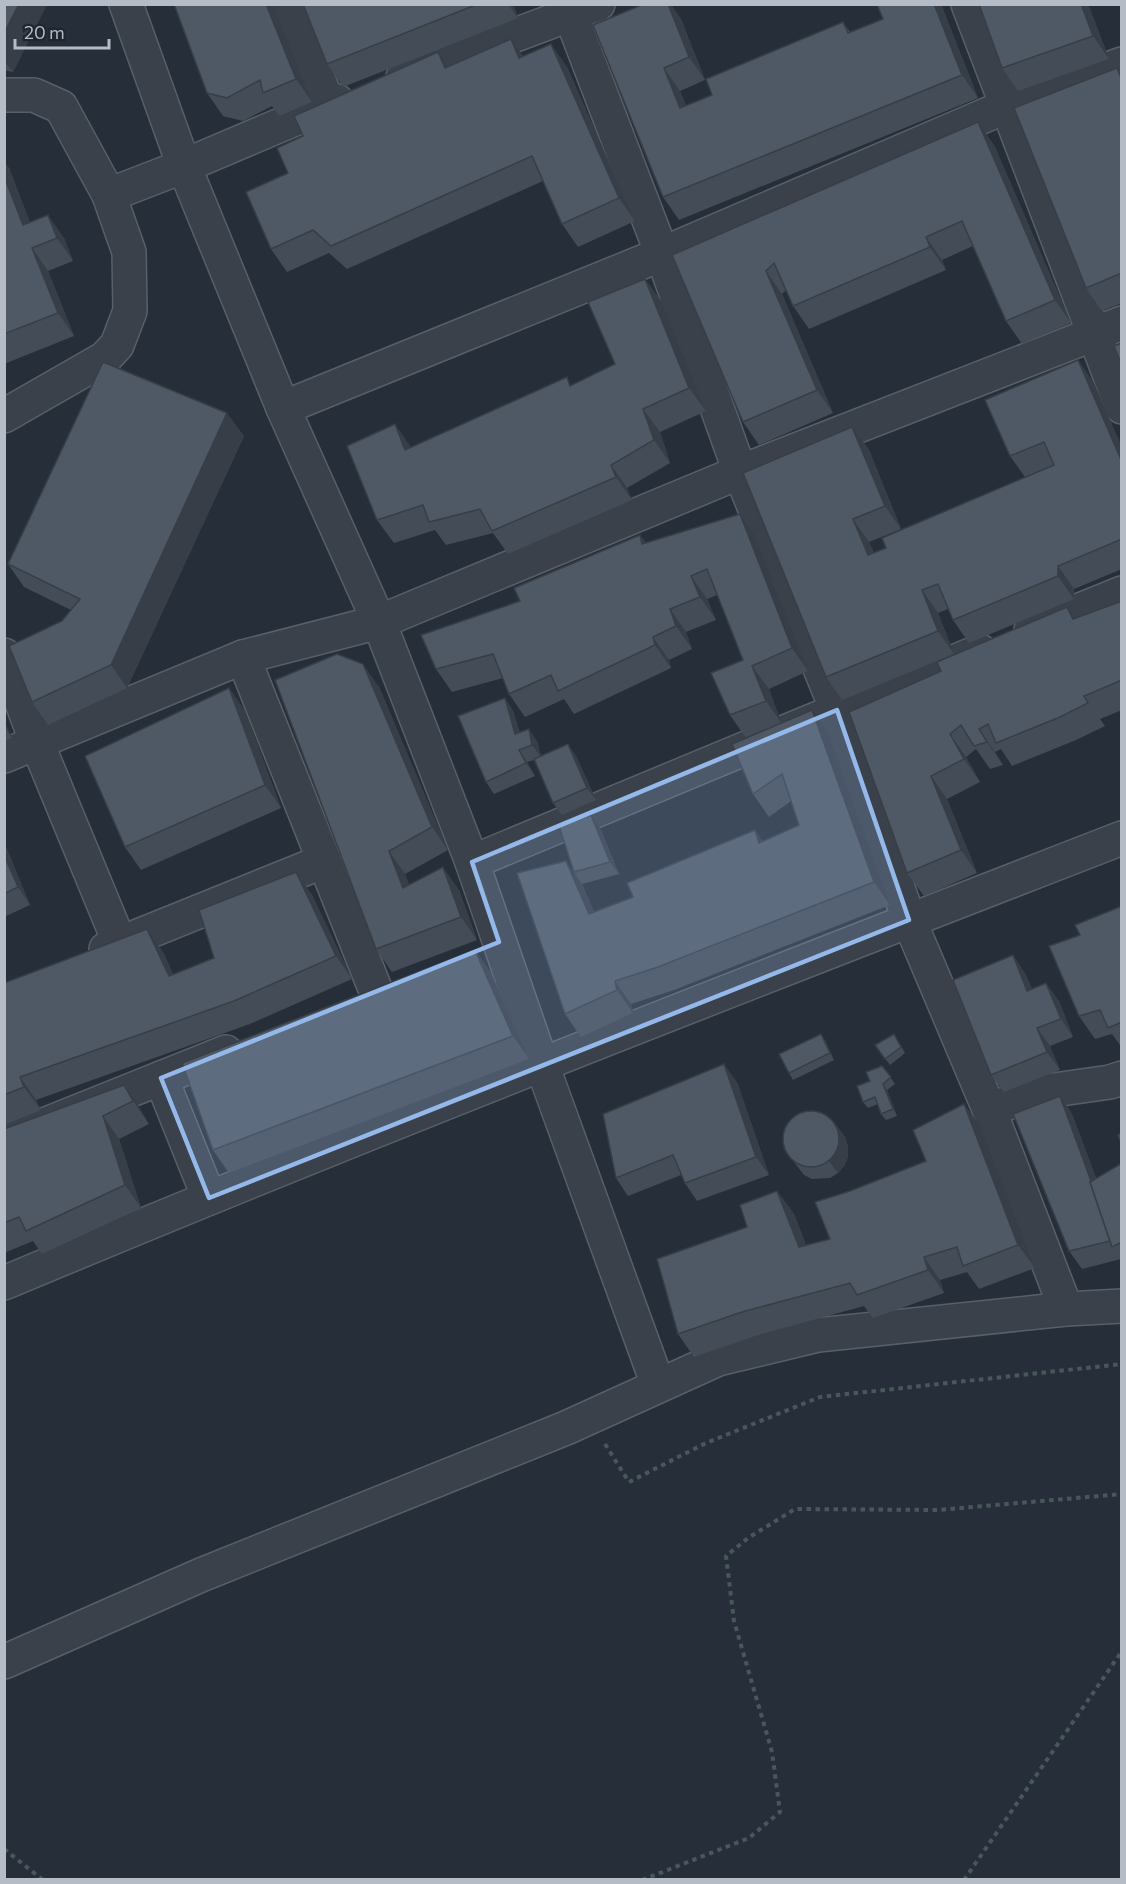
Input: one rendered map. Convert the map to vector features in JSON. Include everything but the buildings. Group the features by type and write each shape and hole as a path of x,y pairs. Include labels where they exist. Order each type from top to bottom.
{"street":[{"path":"126,4 184,166 283,408 379,622 472,862 542,1065 658,1385"},
{"path":"288,4 328,104"},
{"path":"968,4 1007,106 1108,328 1122,407"},
{"path":"109,195 366,90 529,16 584,10 662,254 740,472 837,710 909,920 989,1108 1066,1309"},
{"path":"283,408 662,254 1007,106 1122,64"},
{"path":"4,95 34,95 61,107 109,195 129,252 130,310 117,345 105,358 4,416"},
{"path":"4,756 243,657 379,622 740,472 1108,328"},
{"path":"472,862 1122,593"},
{"path":"4,655 37,743 120,944"},
{"path":"243,657 324,861 365,996 406,979"},
{"path":"4,1283 208,1198 542,1065 1122,838"},
{"path":"78,960 324,861"},
{"path":"468,954 499,942"},
{"path":"4,1140 257,1039"},
{"path":"161,1078 208,1198"},
{"path":"989,1108 1047,1091 1110,1082 1122,1078"},
{"path":"4,1662 201,1575 589,1418 718,1359 818,1335 1066,1309 1122,1306"}],"path":[{"path":"589,1418 629,1482 706,1443 819,1396 1122,1364"},
{"path":"642,1880 749,1838 780,1812 772,1752 734,1621 726,1556 748,1538 795,1509 938,1510 1122,1494"},
{"path":"964,1880 1122,1651"},
{"path":"4,1849 43,1880"}],"highlighted area":[{"path":"837,710 909,920 209,1198 161,1078 499,942 472,862"}]}
